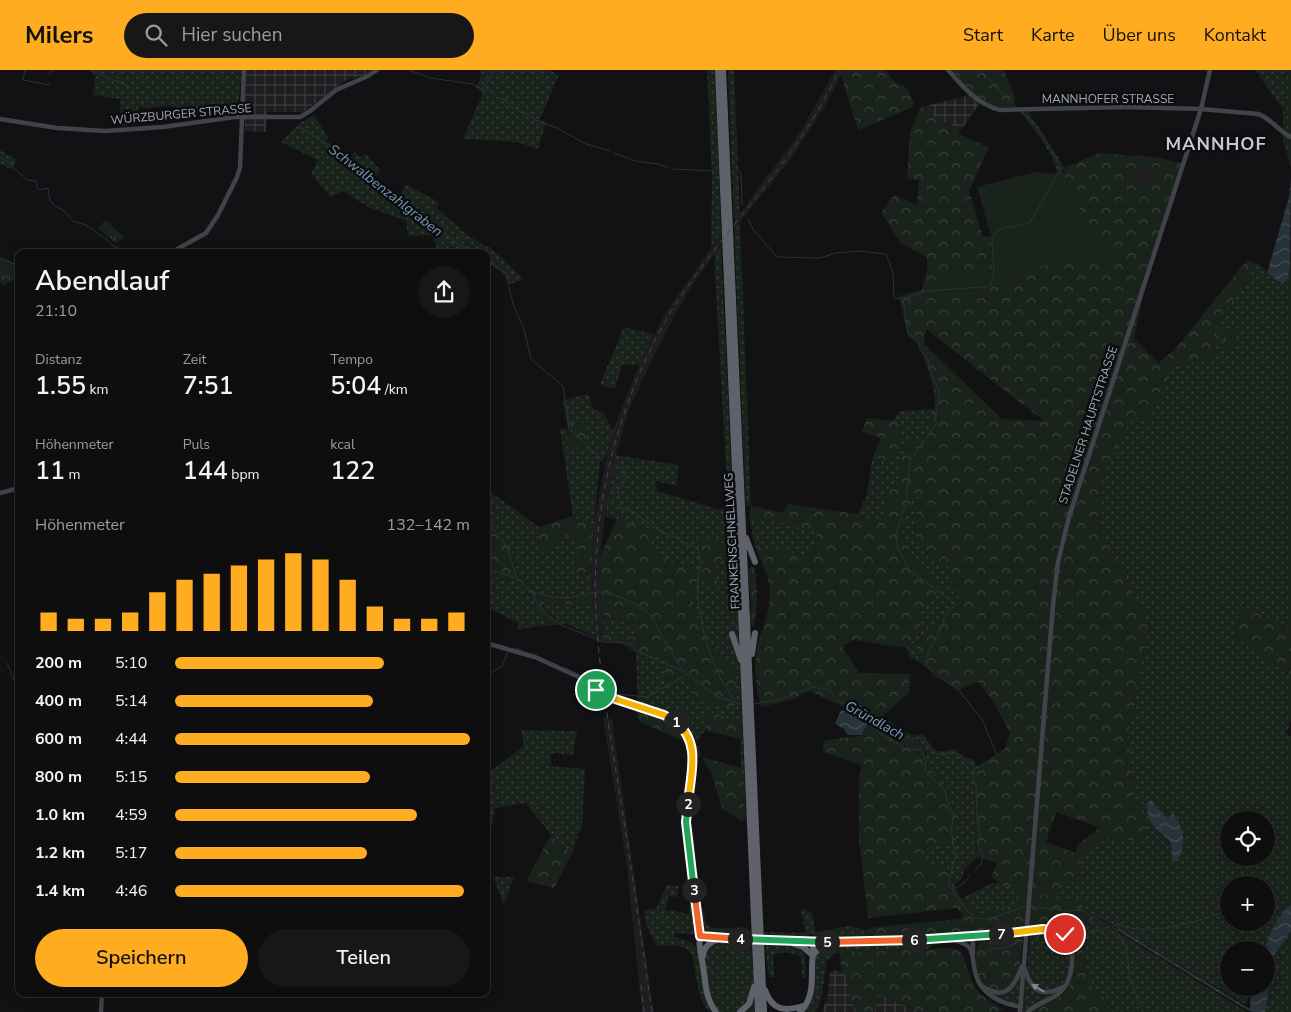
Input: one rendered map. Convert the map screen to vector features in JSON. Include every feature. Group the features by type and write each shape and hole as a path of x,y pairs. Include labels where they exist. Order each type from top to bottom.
{"highway":[{"name":"FRANKENSCHNELLWEG","path":"718,70 764,1012"},
{"name":"FRANKENSCHNELLWEG","path":"723,70 731,241 740,523"},
{"path":"740,523 755,562"},
{"path":"731,563 740,523"},
{"path":"747,672 755,633"},
{"path":"732,634 747,672"},
{"name":"FRANKENSCHNELLWEG","path":"747,672 758,1012"},
{"path":"701,936 704,950"},
{"path":"701,936 699,947 706,991 714,1009 720,1012"},
{"path":"702,960 704,950 708,944 722,938"},
{"path":"784,941 804,947 812,953"},
{"path":"800,1012 807,1004 811,993 812,942"},
{"path":"812,953 830,942"},
{"path":"740,1012 749,1004 756,976"},
{"path":"762,983 768,1000 778,1008 790,1011 807,1004"}],"main road":[{"path":"177,249 191,240 199,238 209,229 228,196 240,168 244,70"},
{"name":"WÜRZBURGER STRASSE","path":"0,119 57,128 105,131 153,128 241,116 300,117 336,90 368,76 376,70"},
{"name":"MANNHOFER STRASSE","path":"948,70 970,93 983,103 1000,110 1126,107 1201,109 1258,114 1264,116 1276,128 1291,137"},
{"name":"STADELNER HAUPTSTRASSE","path":"1021,1010 1054,588 1062,543 1090,450 1201,109 1210,70"},
{"path":"0,493 15,489"},
{"path":"490,644 536,657 583,679 599,693 664,715 682,728 690,740 692,750 693,763 686,822 701,936 830,942 941,938 1070,926 1073,935 1071,974 1066,986 1058,995 1037,1005 1028,1012"},
{"path":"1043,929 1065,934 1072,945"},
{"path":"972,948 985,935"},
{"path":"971,936 973,939 972,957 975,974 980,985 989,995 1021,1010"},
{"path":"941,938 960,942 972,948"},
{"path":"980,985 991,992 1009,989 1018,978 1024,962"},
{"path":"1024,962 1027,978 1042,992 1052,992 1066,986"},
{"path":"101,1012 102,997"}],"shaded area":[{"path":"246,70 373,70 365,75 346,80 303,112 267,112 266,132 245,131"},
{"path":"835,70 844,70 824,108 788,163 734,229 734,221 801,131"},
{"path":"970,95 980,103 962,129 940,121 931,114 929,105"},
{"path":"1136,155 1161,158 1153,191 1132,178"},
{"path":"721,234 721,245 691,287 675,315 628,412 616,455 600,557 603,641 594,636 591,580 594,524 613,430 639,365 666,312"},
{"path":"603,718 612,719 654,1012 642,1012 627,867"},
{"path":"844,970 856,1012 822,1012 827,999 830,971"},
{"path":"877,994 919,1012 875,1012"}],"green space":[{"path":"91,70 242,70 238,107 233,111 199,115 198,113 169,106 143,108 138,104 141,124 121,126 120,99 93,95 95,77"},
{"path":"481,70 549,70 559,75 540,119 546,123 538,149 517,142 463,139 483,93 476,87 480,80"},
{"path":"707,70 715,70 721,234 711,247 712,178"},
{"path":"728,70 734,70 740,214 734,221"},
{"path":"844,70 885,70 895,82 907,88 914,103 913,107 858,130 841,75"},
{"path":"948,70 1004,70 1015,98 1014,107 994,107 975,100"},
{"path":"1255,70 1291,70 1291,168 1283,141 1283,109"},
{"path":"929,105 937,119 962,129 958,134 989,147 969,191 983,237 991,236 993,273 937,276 936,292 983,290 1040,266 1059,261 1088,259 1117,263 1117,255 1105,250 1103,241 1085,220 1064,175 1065,168 1099,153 1161,158 1184,164 1148,274 1134,339 1159,363 1177,347 1247,260 1258,264 1219,320 1212,358 1175,366 1149,422 1133,416 1104,469 1099,526 1149,625 1128,737 1134,801 1147,822 1143,837 1131,840 1105,837 1082,853 1078,878 1049,896 1043,895 1039,900 1053,902 1085,898 1082,909 1093,917 1085,931 1083,950 1091,986 1103,995 1109,1012 1033,1012 1034,1009 1062,995 1068,987 1073,969 1075,947 1075,937 1071,924 937,936 861,939 866,930 875,927 960,919 964,915 956,908 868,918 859,840 859,781 861,765 822,751 825,740 860,736 871,719 809,691 791,700 761,707 758,693 755,672 756,657 768,608 770,587 755,546 810,556 816,542 817,531 749,517 751,506 783,513 788,504 857,514 857,517 883,519 886,492 900,478 899,463 910,437 915,437 914,450 917,452 932,421 935,398 930,375 919,344 908,336 899,296 922,290 927,270 927,257 901,243 881,213 894,195 917,205 919,180 907,179 910,132 921,107","holes":["1160,161 1157,176 1154,176 1152,181 1142,183 1134,177 1134,172 1140,166 1157,169","926,329 1044,421 1002,419 924,344","913,496 918,497 915,531 920,547 953,571 952,584 962,596 932,632 917,643 919,662 958,690 978,682 993,701 1010,733 1005,749 978,767 974,777 977,857 997,863 991,877 997,881 996,884 1019,889 1023,898 1022,902 978,915 961,899 946,866 928,868 916,852 955,840 958,809 949,801 948,788 926,764 927,755 883,715 909,693 910,674 859,673 842,646 852,640 907,648 921,624 918,613 940,590 908,555 901,528","1056,812 1098,827 1096,831 1079,843 1075,853 1046,842"]},
{"path":"1028,111 1065,168 1057,172 1052,157 1021,112"},
{"path":"314,115 328,137 326,141 351,157 355,152 360,157 366,154 381,171 370,180 401,197 405,184 439,202 436,208 470,237 492,249 524,279 508,285 505,274 490,265 490,249 456,249 452,247 436,249 434,235 408,236 406,221 368,207 343,191 330,197 311,173 318,160 281,142 300,123"},
{"path":"0,150 17,160 12,169 0,164"},
{"path":"1063,169 1085,220 1103,241 1105,250 1117,255 1117,263 1088,259 1061,261 1035,268 1002,284 989,288 936,292 937,276 992,273 991,236 977,187 1036,172 1052,174"},
{"path":"105,220 124,237 116,243 99,228"},
{"path":"740,222 751,506 746,505 734,229"},
{"path":"721,245 746,819 741,768 740,723 708,711 705,730 696,742 702,757 696,756 682,730 638,708 636,653 645,653 649,661 663,654 686,677 698,701 736,677 703,634 692,603 697,581 709,582 713,592 710,578 727,550 699,547 704,559 703,573 651,552 650,545 654,533 650,529 605,516 616,455 678,465 677,486 656,481 657,491 721,510 728,503 714,254"},
{"path":"0,257 15,263 15,279 4,285 0,281"},
{"path":"1291,259 1291,630 1240,604 1235,637 1291,676 1291,722 1286,733 1291,737 1291,904 1275,924 1275,876 1220,876 1220,931 1272,931 1267,941 1220,941 1220,989 1118,928 1082,909 1085,898 1053,902 1039,900 1043,895 1049,896 1078,878 1082,853 1105,837 1131,840 1147,822 1134,801 1128,737 1149,625 1099,526 1104,469 1133,415 1149,421 1175,366 1212,358 1219,320 1258,264 1280,282 1290,269","holes":["1151,800 1162,814 1168,818 1174,862 1172,861 1171,843 1159,833"]},
{"path":"624,327 654,334 639,365 622,365 615,389 600,384"},
{"path":"1222,327 1240,331 1234,343 1226,351 1223,344"},
{"path":"588,394 593,408 604,414 613,430 606,458 600,461 594,524 588,526 573,516 560,428 567,429 568,439 574,424 567,422 563,400"},
{"path":"936,409 930,430 917,452 914,450 899,463 900,478 886,492 883,519 856,517 867,495 872,459 893,459 902,435 898,426 899,422 892,421 900,411"},
{"path":"867,418 899,422 898,426 902,435 893,459 872,459 881,438 862,432"},
{"path":"579,419 587,427 585,443 576,449 569,440 567,422 574,424"},
{"path":"490,492 539,527 538,556 552,544 574,532 578,552 575,572 586,571 591,580 592,589 585,595 565,599 554,598 534,590 518,574 510,547 490,520"},
{"path":"913,496 918,497 915,531 920,547 953,571 952,584 962,596 932,632 917,643 919,662 910,658 907,648 921,624 918,613 940,590 908,555 901,528"},
{"path":"573,516 588,526 594,524 591,580 586,571 581,575 575,572 578,552 574,532 552,544 538,557 539,527"},
{"path":"749,517 817,531 816,542 810,556 755,546"},
{"path":"490,519 509,544 518,575 526,585 544,596 565,600 575,599 592,589 592,602 567,605 541,601 558,625 552,625 540,614 532,596 516,579 509,581 490,574"},
{"path":"617,519 650,529 654,533 650,545 652,552 703,572 700,538 727,544 727,550 710,578 718,581 717,592 713,592 709,582 697,581 692,603 703,634 736,677 736,700 734,706 712,705 698,701 686,677 679,670 677,682 670,686 665,681 665,671 671,662 663,654 649,661 645,653 636,653 623,644 603,641 603,633 635,637 638,626 605,617 602,612 600,557"},
{"path":"752,566 756,575 757,596 754,626 749,626 751,605 748,569"},
{"path":"490,574 509,581 516,579 532,596 540,614 552,625 518,630 518,623 490,609"},
{"path":"540,601 567,605 592,602 594,636 566,624 558,625 555,618"},
{"path":"1240,604 1291,630 1291,676 1235,637"},
{"path":"602,612 605,618 638,625 635,638 603,633"},
{"path":"638,708 662,716 674,723 689,743 644,724 637,718"},
{"path":"708,711 740,723 740,739 705,730"},
{"path":"893,725 913,736 923,734 932,747 938,751 954,749 965,758 973,759 978,767 974,777 977,857 964,869 962,878 955,885 946,866 928,868 915,851 958,809 949,801 948,788 926,764 927,754"},
{"path":"521,730 577,731 573,755 551,753 551,766 585,769 582,825 572,853 560,846 526,803 495,808 490,836 490,772 524,746"},
{"path":"702,757 741,768 745,819 741,821 722,808 711,772"},
{"path":"551,835 560,846 572,853 554,888 526,881"},
{"path":"493,877 514,877 504,904"},
{"path":"992,883 1019,889 1023,898 1022,902 978,915 961,899"},
{"path":"667,885 679,886 677,897 668,896 666,911 670,912 670,910 689,914 690,898 700,900 706,923 711,928 748,929 749,936 745,937 674,933 675,937 693,944 696,949 707,1004 711,1012 700,995 692,955 681,946 656,946 645,921 644,910 656,909"},
{"path":"801,908 812,913 815,930 818,932 848,926 866,930 861,939 818,939 811,933 805,939 764,937 764,932 805,933"},
{"path":"1093,917 1247,1012 1109,1012 1103,995 1091,986 1083,950 1085,931"},
{"path":"1291,931 1291,1012 1265,1012 1267,996 1275,996 1275,954"},
{"path":"1036,932 1061,933 1070,941 1068,976 1060,986 1054,989 1048,990 1037,987 1029,976 1027,962 1030,934"},
{"path":"1002,935 1023,935 1020,964 1012,984 998,990 992,990 983,985 977,971 976,954 978,944 985,938"},
{"path":"723,940 751,943 755,1012 718,1012 711,1001 704,959 709,945"},
{"path":"938,942 927,949 835,953 827,961 821,1001 815,1012 804,1012 808,1007 813,992 817,951 828,945"},
{"path":"765,943 798,949 805,955 806,977 802,978 801,957 791,953 781,953 773,955 774,977 769,978"},
{"path":"951,948 958,950 962,954 972,981 979,992 1004,1010 995,1012 919,1012 877,994 875,1012 856,1012 844,970 841,970 840,953"},
{"path":"1021,974 1019,1005 1003,1002 992,994 1010,990 1014,987"},
{"path":"1025,977 1031,986 1039,991 1054,993 1059,991 1027,1012 1022,1012"},
{"path":"1231,996 1248,996 1246,1005"}],"water":[{"path":"1291,178 1290,269 1286,282 1280,282 1267,273 1289,197"},
{"path":"841,710 856,713 870,720 861,735 848,735 844,729 835,724"},
{"path":"1151,800 1162,814 1168,818 1173,814 1180,826 1183,842 1178,861 1172,861 1171,843 1151,822 1147,811 1147,803"},
{"path":"1291,904 1291,931 1275,954 1275,941 1267,941 1272,931 1275,931 1275,924"},
{"path":"1118,928 1220,991 1220,993 1117,930"},
{"path":"1224,996 1229,996 1250,1009 1251,996 1267,996 1265,1012 1252,1012"}],"waterway":[{"path":"25,70 23,80 50,85"},
{"path":"49,74 52,70"},
{"path":"90,70 132,88"},
{"path":"409,70 430,78 473,84 506,100 512,108 516,108 523,114 528,113 535,120 557,128 586,144 610,151"},
{"path":"483,90 494,70"},
{"path":"980,70 1016,107"},
{"path":"975,769 997,755 982,719 958,689 935,675 925,664 927,655 943,624 944,618 956,604 910,571 899,551 895,536 906,503 910,461 937,423 935,421 940,394 928,360 920,349 918,341 908,333 903,299 921,292 987,288 991,285 994,274 992,238 995,233 1004,228 1030,222 1061,169 1039,131 1021,111"},
{"name":"Schwalbenzahlgraben","path":"299,127 349,157 372,181 401,199 441,229 456,243 467,249"},
{"path":"614,153 635,161 658,164 669,168"},
{"name":"Gründlach","path":"0,158 7,161 27,180 36,181 39,190 48,188 50,201 64,211 73,221 86,225 113,246 120,249"},
{"path":"672,169 713,171"},
{"path":"739,170 741,173 742,205"},
{"path":"748,219 753,229 778,257 820,258 835,253 861,251 886,254 893,272 894,298 902,299"},
{"path":"0,258 15,264"},
{"name":"Schwalbenzahlgraben","path":"490,263 506,274 509,283"},
{"name":"Schwalbenzahlgraben","path":"509,287 513,304 524,329 531,359 563,386 569,428 605,463"},
{"name":"Schwalbenzahlgraben","path":"619,466 624,469 626,478 618,491 622,509 634,512 651,526 696,548 699,552 698,593 706,640 722,680 737,703"},
{"name":"Gründlach","path":"490,524 507,547 517,578 532,592 537,604 546,615 561,625 604,642 631,644 637,651 683,671 718,697 741,704"},
{"path":"490,570 516,578"},
{"path":"534,592 564,598 602,592 627,600 646,611 652,617 663,640 683,671"},
{"path":"516,648 522,650"},
{"path":"490,674 502,666 507,653"},
{"path":"7,663 15,682"},
{"path":"565,668 586,678 601,691"},
{"path":"618,694 647,697 688,674"},
{"name":"Gründlach","path":"754,704 778,700 813,687 830,690 835,699 869,715 912,740 923,738 934,753 942,755 953,752 960,755 975,768 973,776 976,786 977,818 980,835 978,844 983,857 981,864 975,870"},
{"name":"Gründlach","path":"869,724 907,750 921,749 926,761 925,771 945,790 947,801 954,815 951,831 956,854 948,884 967,911 976,918 989,919 1024,907 1063,911 1082,910 1117,930"},
{"name":"Gründlach","path":"953,889 963,884 970,876"},
{"path":"1211,916 1220,914"},
{"path":"1113,926 1119,924 1140,929 1164,928 1209,917"},
{"path":"1081,947 1089,931 1101,930 1109,926"},
{"path":"1115,929 1126,945 1130,979 1143,1012"},
{"path":"1035,940 1039,941 1042,947 1055,952 1064,949"},
{"path":"981,955 993,949 1003,948 1019,942"}],"railway":[{"path":"652,1012 605,702 597,636 595,577 597,540 609,467 618,431 630,396 661,329 704,263 800,138 821,105 839,70"},
{"path":"641,985 644,1012"}],"district":[{"name":"MANNHOF","path":"1216,144"}],"route":[{"path":"596,690 603,695 664,715 682,728 690,740 693,763 686,822 700,936 812,942 913,940 1043,929 1055,930 1065,934"}]}
